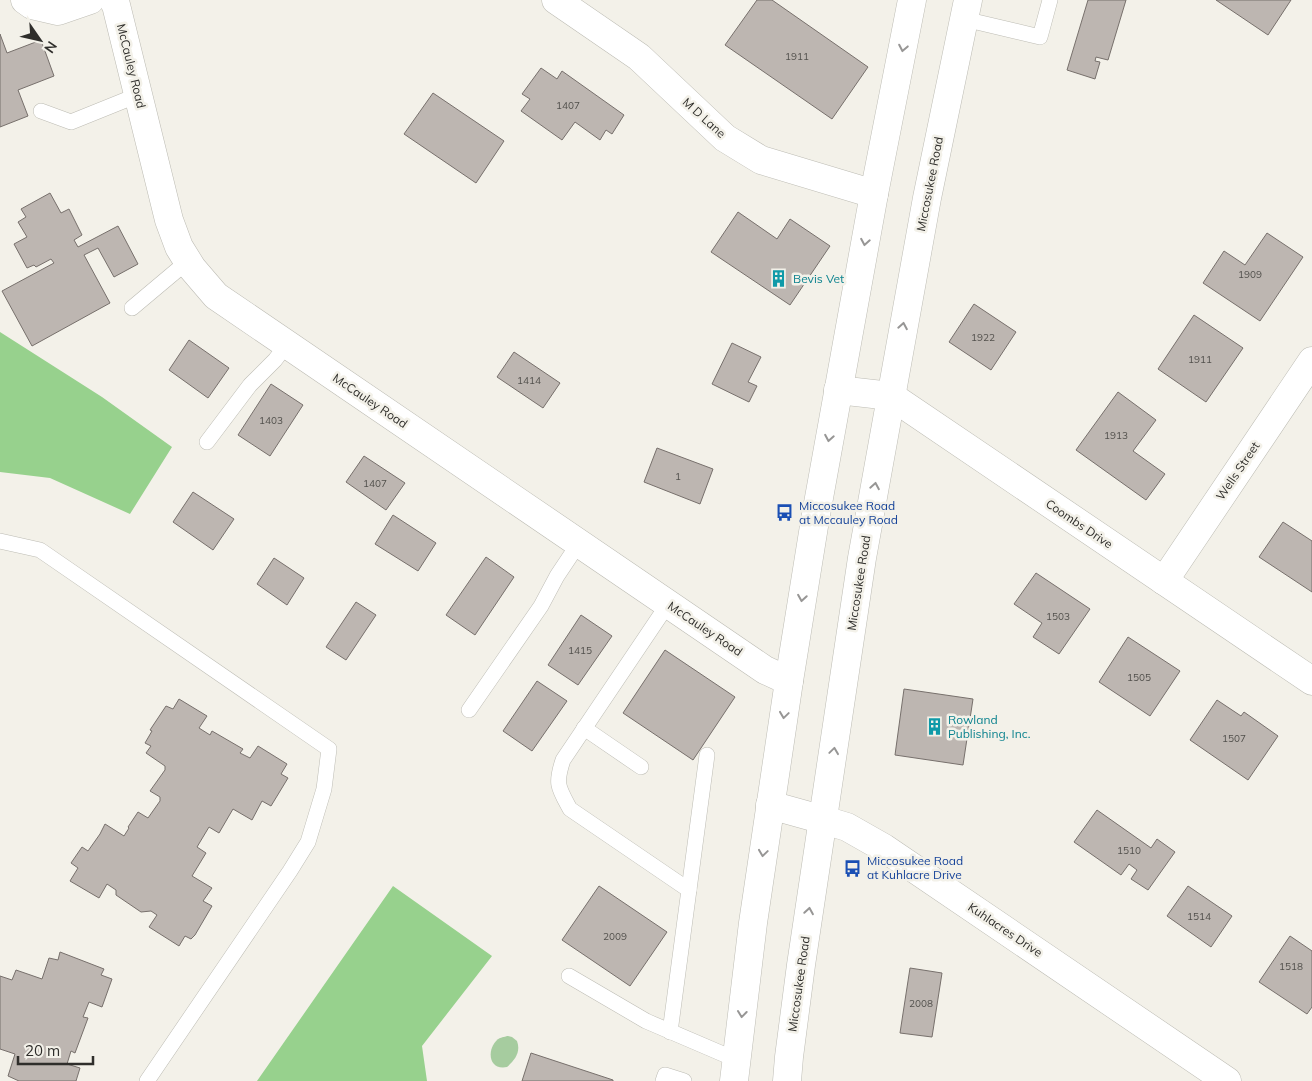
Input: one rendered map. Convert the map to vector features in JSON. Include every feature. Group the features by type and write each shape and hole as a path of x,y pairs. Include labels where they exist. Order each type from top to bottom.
{"street":[{"path":"25,0 32,6 58,10 90,0"},
{"name":"McCauley Road","path":"113,0 116,5 169,220 179,247 192,268 216,296 765,670 789,681"},
{"name":"M D Lane","path":"556,0 639,57 725,138 761,160 874,194"},
{"path":"735,1070 753,923 814,520 912,0"},
{"name":"Miccosukee Road","path":"787,1081 801,965 862,558 927,198 966,9"},
{"name":"Wells Street","path":"1164,581 1312,361"},
{"name":"Coombs Drive","path":"838,390 891,396 1312,681"},
{"name":"Kuhlacres Drive","path":"770,805 847,827 884,848 1227,1081"}],"lane":[{"path":"966,9 1040,37 1050,0"},
{"path":"40,111 71,122 138,95"},
{"path":"132,308 188,261"},
{"path":"207,442 250,385 275,360 287,344"},
{"path":"0,542 40,550 329,749 324,789 308,842 147,1081"},
{"path":"469,710 541,606 578,543"},
{"path":"668,604 563,760 558,774 559,789 570,809 689,890"},
{"path":"584,728 641,767"},
{"path":"670,1032 707,755"},
{"path":"569,976 735,1070"},
{"path":"663,1081 665,1075 684,1081"}],"green space":[{"path":"0,332 102,397 172,447 130,514 50,478 0,472"},
{"path":"393,886 492,956 422,1046 427,1081 257,1081"},
{"path":"508,1036 517,1041 518,1052 515,1059 507,1067 500,1067 492,1061 491,1051 496,1041"}],"building":[{"path":"757,0 772,0 868,67 832,119 725,45"},
{"path":"1088,0 1126,0 1108,60 1096,57 1095,61 1100,62 1095,79 1067,70"},
{"path":"1216,0 1291,0 1268,35"},
{"path":"0,34 7,53 41,40 54,76 18,90 28,116 0,127"},
{"path":"541,68 557,79 562,71 624,115 612,134 606,130 600,140 575,122 562,140 521,111 530,99 522,94"},
{"path":"433,93 504,141 476,183 404,134"},
{"path":"50,193 61,213 69,209 82,235 74,240 78,247 118,226 138,264 114,277 98,248 84,255 110,303 32,346 2,291 54,263 51,259 36,267 34,265 27,268 14,244 27,237 18,222 26,217 21,209"},
{"name":"Bevis Vet","path":"738,212 777,239 790,219 830,246 790,305 711,252"},
{"path":"1267,233 1303,257 1260,321 1203,283 1224,251 1245,265"},
{"path":"974,304 1016,332 991,370 949,342"},
{"path":"1194,315 1243,348 1206,402 1158,369"},
{"path":"189,340 229,368 208,398 169,370"},
{"path":"732,343 761,357 748,382 757,386 749,402 712,384"},
{"path":"514,352 560,383 543,408 497,377"},
{"path":"271,384 303,405 270,456 238,435"},
{"path":"1118,392 1156,420 1133,451 1165,474 1146,500 1076,450"},
{"path":"657,448 713,469 700,504 644,482"},
{"path":"364,456 405,483 386,510 346,482"},
{"path":"193,492 234,519 213,550 173,522"},
{"path":"393,515 436,543 418,571 375,544"},
{"path":"1283,522 1312,541 1312,592 1259,557"},
{"path":"486,557 514,577 475,635 446,615"},
{"path":"274,558 304,578 287,605 257,584"},
{"path":"1036,573 1090,609 1059,654 1033,637 1042,623 1014,604"},
{"path":"356,602 376,615 346,660 326,647"},
{"path":"581,615 612,636 578,685 548,665"},
{"path":"1128,637 1180,671 1150,716 1099,682"},
{"path":"665,650 735,697 693,760 623,713"},
{"path":"537,681 567,701 532,751 503,731"},
{"name":"Rowland Publishing, Inc.","path":"904,689 973,699 963,765 895,755"},
{"path":"179,699 207,716 199,728 210,735 212,731 243,749 240,753 250,758 258,746 287,764 281,774 288,778 271,806 262,801 252,820 233,809 219,833 209,827 197,847 206,853 192,876 212,888 203,901 212,906 195,935 191,939 185,936 179,946 149,927 157,915 151,911 141,912 116,895 116,890 107,884 99,898 70,881 78,868 71,863 82,847 88,851 105,824 124,836 138,812 148,818 160,801 160,797 150,791 165,770 165,766 146,753 151,746 145,743 152,731 150,730 166,706 173,709"},
{"path":"1217,700 1241,716 1244,712 1278,736 1248,780 1190,740"},
{"path":"1097,810 1151,848 1157,839 1175,852 1148,890 1131,879 1137,870 1129,864 1121,875 1074,842"},
{"path":"599,886 667,932 630,986 562,940"},
{"path":"1188,886 1232,916 1211,947 1167,916"},
{"path":"1290,936 1312,951 1312,1007 1307,1014 1259,982"},
{"path":"60,952 104,969 101,975 112,979 102,1007 89,1002 83,1017 88,1018 75,1053 71,1051 67,1064 80,1068 76,1081 19,1081 8,1076 15,1054 0,1049 0,976 12,980 16,970 42,979 49,958 58,960"},
{"path":"910,968 942,973 932,1037 900,1033"},
{"path":"531,1053 613,1080 613,1081 522,1081"}],"place":[{"name":"Bevis Vet","path":"779,279"},
{"name":"Miccosukee Road at Mccauley Road","path":"785,513"},
{"name":"Rowland Publishing, Inc.","path":"934,727"},
{"name":"Miccosukee Road at Kuhlacre Drive","path":"853,868"}]}
